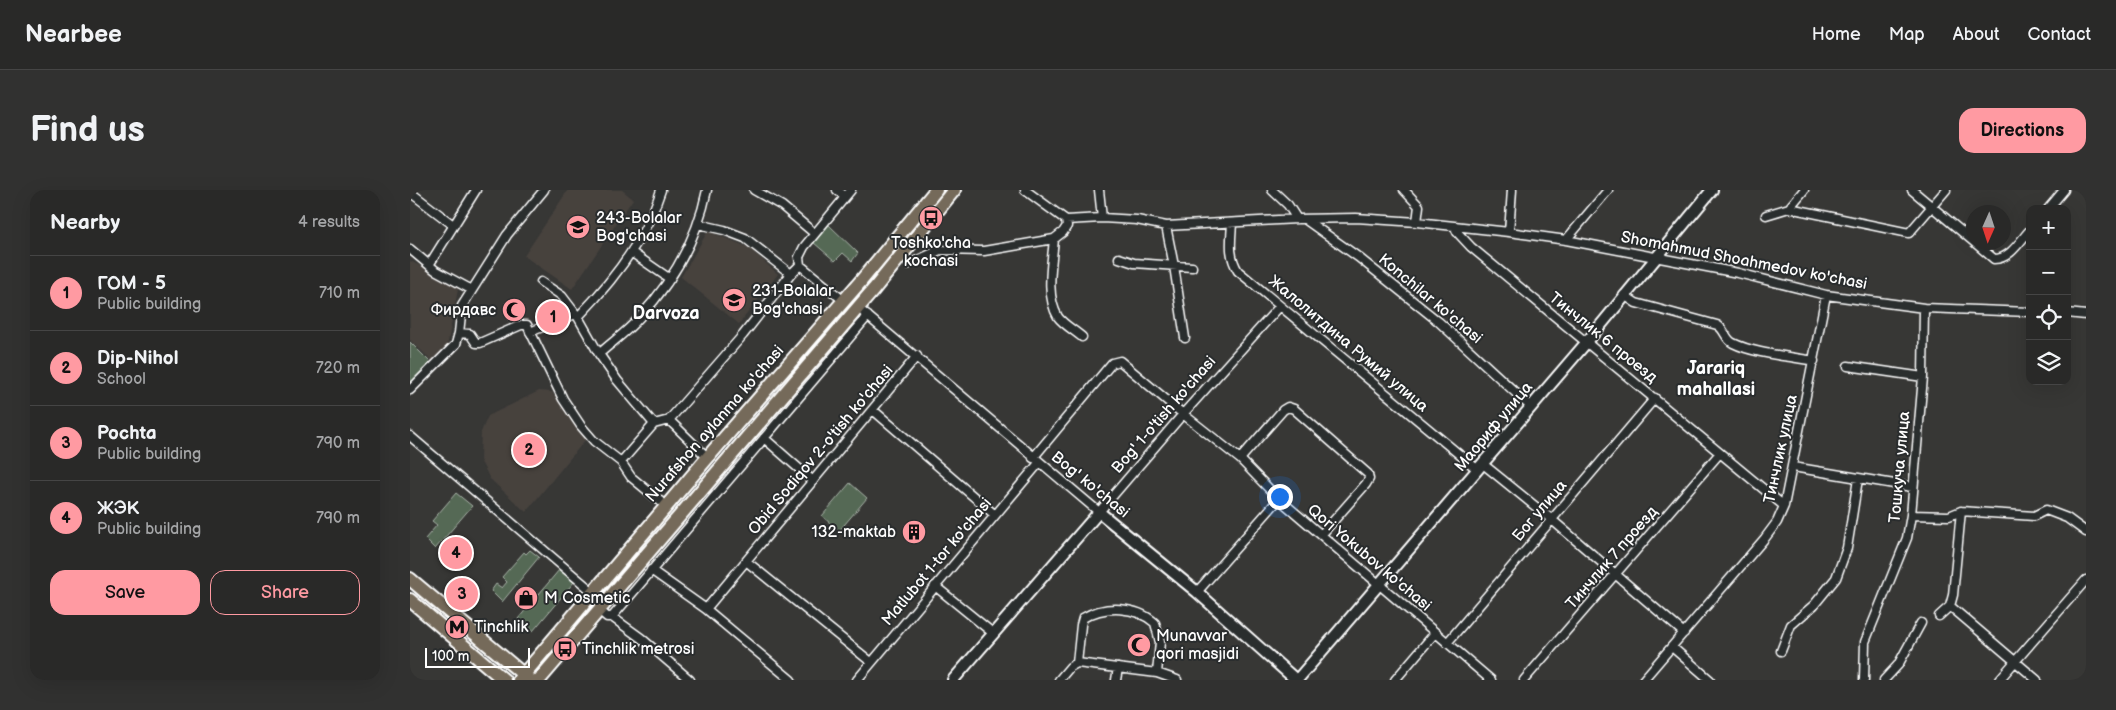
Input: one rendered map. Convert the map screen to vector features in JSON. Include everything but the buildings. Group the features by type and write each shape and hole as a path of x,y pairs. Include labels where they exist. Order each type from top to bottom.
{"main road":[{"name":"Nurafshon aylanma ko'chasi","path":"539,680 874,289 954,190"},
{"name":"Nurafshon aylanma ko'chasi","path":"524,678 666,506 844,301 932,191"},
{"path":"720,443 730,444 732,453"},
{"path":"633,545 635,554 645,555"},
{"path":"410,579 524,678"},
{"path":"410,600 504,680"}],"street":[{"path":"429,265 476,190"},
{"path":"410,390 453,348 459,333 462,306 507,235 544,190"},
{"path":"530,332 576,315 603,291 631,252 646,225 661,190"},
{"path":"599,354 639,319 670,279 683,259 698,224 707,190"},
{"path":"754,190 782,206 814,234"},
{"path":"837,190 848,193 814,234 799,257 800,265 844,301"},
{"path":"909,264 940,250 984,252 1054,239 1067,226 1066,220 1025,190"},
{"path":"1099,190 1102,218"},
{"path":"1272,190 1288,205 1297,219"},
{"path":"1404,190 1419,206 1417,222"},
{"path":"1509,232 1512,190"},
{"path":"1566,240 1608,190"},
{"name":"Маориф улица","path":"1296,680 1586,343 1712,190"},
{"path":"1789,208 1804,190"},
{"path":"1912,190 1966,235"},
{"path":"1766,215 1789,208 1909,233 1946,190"},
{"path":"2051,205 2064,190"},
{"path":"410,192 453,225"},
{"name":"Shomahmud Shoahmedov ko'chasi","path":"1066,220 1102,218 1137,220 1166,226 1356,218 1417,222 1566,240 1738,273 1826,295 1924,308 2026,312"},
{"name":"Konchilar ko'chasi","path":"1306,220 1358,257 1439,322 1530,406"},
{"name":"Жалолитдина Румий улица","path":"1232,223 1230,247 1233,263 1238,271 1480,467 1551,519 1684,633"},
{"path":"698,224 724,230 745,238 791,274"},
{"path":"1166,226 1185,338"},
{"name":"Тинчлик 6 проезд","path":"1455,227 1457,232 1471,247 1784,506"},
{"path":"1983,250 1994,260 2004,258 2026,235"},
{"path":"1054,239 1051,291 1053,304 1059,318 1082,337"},
{"path":"410,250 435,270 472,290"},
{"path":"631,252 670,279"},
{"path":"1119,258 1134,264 1192,267"},
{"path":"621,462 654,424 669,420 743,335 800,265"},
{"path":"541,282 562,296 576,315 616,380 654,424"},
{"path":"1624,295 1636,303 1717,325 1721,327 1732,343 1764,352 1814,360"},
{"name":"Тинчлик улица","path":"1643,680 1777,522 1784,506 1793,467 1826,295"},
{"name":"Bog' 1-o'tish ko'chasi","path":"953,680 1183,414 1280,306"},
{"name":"Тошкуча улица","path":"1864,680 1865,642 1907,538 1911,515 1923,378 1924,308"},
{"name":"Bog' ko'chasi","path":"764,438 866,314 1036,460 1197,592 1296,680"},
{"path":"2071,314 2086,316"},
{"path":"459,333 470,334 476,343 480,343 525,324 564,399 581,426 594,442 621,462 632,477 666,506"},
{"name":"Obid Sodiqov 2-o'tish ko'chasi","path":"706,609 917,356"},
{"name":"Qori Yokubov ko'chasi","path":"1116,361 1120,361 1240,459 1279,499 1491,680"},
{"name":"Matlubot 1-tor ko'chasi","path":"857,680 995,515 1112,363 1116,361"},
{"path":"1848,366 1923,378"},
{"name":"Бог улица","path":"1447,643 1655,398"},
{"path":"1240,459 1283,410 1288,407 1294,409 1368,474 1369,479 1366,484 1321,535"},
{"path":"873,410 995,515"},
{"path":"669,420 708,457"},
{"path":"410,436 594,592"},
{"path":"612,617 764,438 813,481"},
{"name":"Тинчлик 7 проезд","path":"1524,680 1720,453"},
{"path":"1793,467 1912,487"},
{"path":"1781,651 1791,625 1814,605 1836,578 1847,548 1858,479"},
{"path":"1197,592 1279,499"},
{"path":"1911,515 1949,516 1961,512 2036,516 2048,510 2067,518 2086,532"},
{"path":"1940,616 1950,606 1953,595 1961,512"},
{"path":"746,561 871,662"},
{"path":"651,570 706,609 791,680"},
{"path":"1999,680 2086,580"},
{"path":"935,586 994,634"},
{"path":"1950,606 2037,680"},
{"path":"599,610 607,617 612,617 640,638 690,680"},
{"path":"1078,663 1080,625 1083,618 1099,612 1130,610 1142,613 1155,623 1160,642 1157,673"},
{"path":"1884,680 1898,665 1921,623"},
{"path":"1395,680 1436,633"},
{"path":"1672,647 1710,680"},
{"path":"1059,680 1070,667 1078,663 1157,673 1177,680"},
{"path":"1116,680 1118,668"}],"shaded area":[{"name":"243-Bolalar Bog'chasi","path":"568,190 622,190 633,199 572,289 524,256"},
{"name":"231-Bolalar Bog'chasi","path":"708,231 748,247 778,274 739,324 681,277"},
{"path":"410,261 459,284 447,347 433,362 410,340"},
{"path":"539,391 552,392 586,439 526,512 490,479 480,460 481,432 488,416"}],"green space":[{"path":"829,225 858,253 852,261 843,253 835,261 814,243"},
{"path":"410,342 430,362 410,383"},
{"path":"850,483 867,498 839,531 822,516"},
{"path":"456,493 472,506 435,549 425,539 437,525 432,521"},
{"path":"530,550 539,557 502,602 491,591 496,584 502,588 507,582 502,577 524,552 526,554"},
{"path":"559,570 574,582 533,631 518,619"}],"place":[{"name":"Toshko'cha kochasi","path":"931,218"},
{"name":"243-Bolalar Bog'chasi","path":"578,227"},
{"name":"231-Bolalar Bog'chasi","path":"734,300"},
{"name":"Фирдавс","path":"514,310"},
{"name":"ГОМ - 5","path":"553,317"},
{"name":"Dip-Nihol","path":"529,450"},
{"name":"132-maktab","path":"914,532"},
{"name":"ЖЭК","path":"456,553"},
{"name":"Pochta","path":"462,594"},
{"name":"M Cosmetic","path":"526,598"},
{"name":"Tinchlik","path":"457,627"},
{"name":"Munavvar qori masjidi","path":"1139,645"},
{"name":"Tinchlik metrosi","path":"565,649"}],"district":[{"name":"Darvoza","path":"666,313"},
{"name":"Jarariq mahallasi","path":"1716,378"}]}
